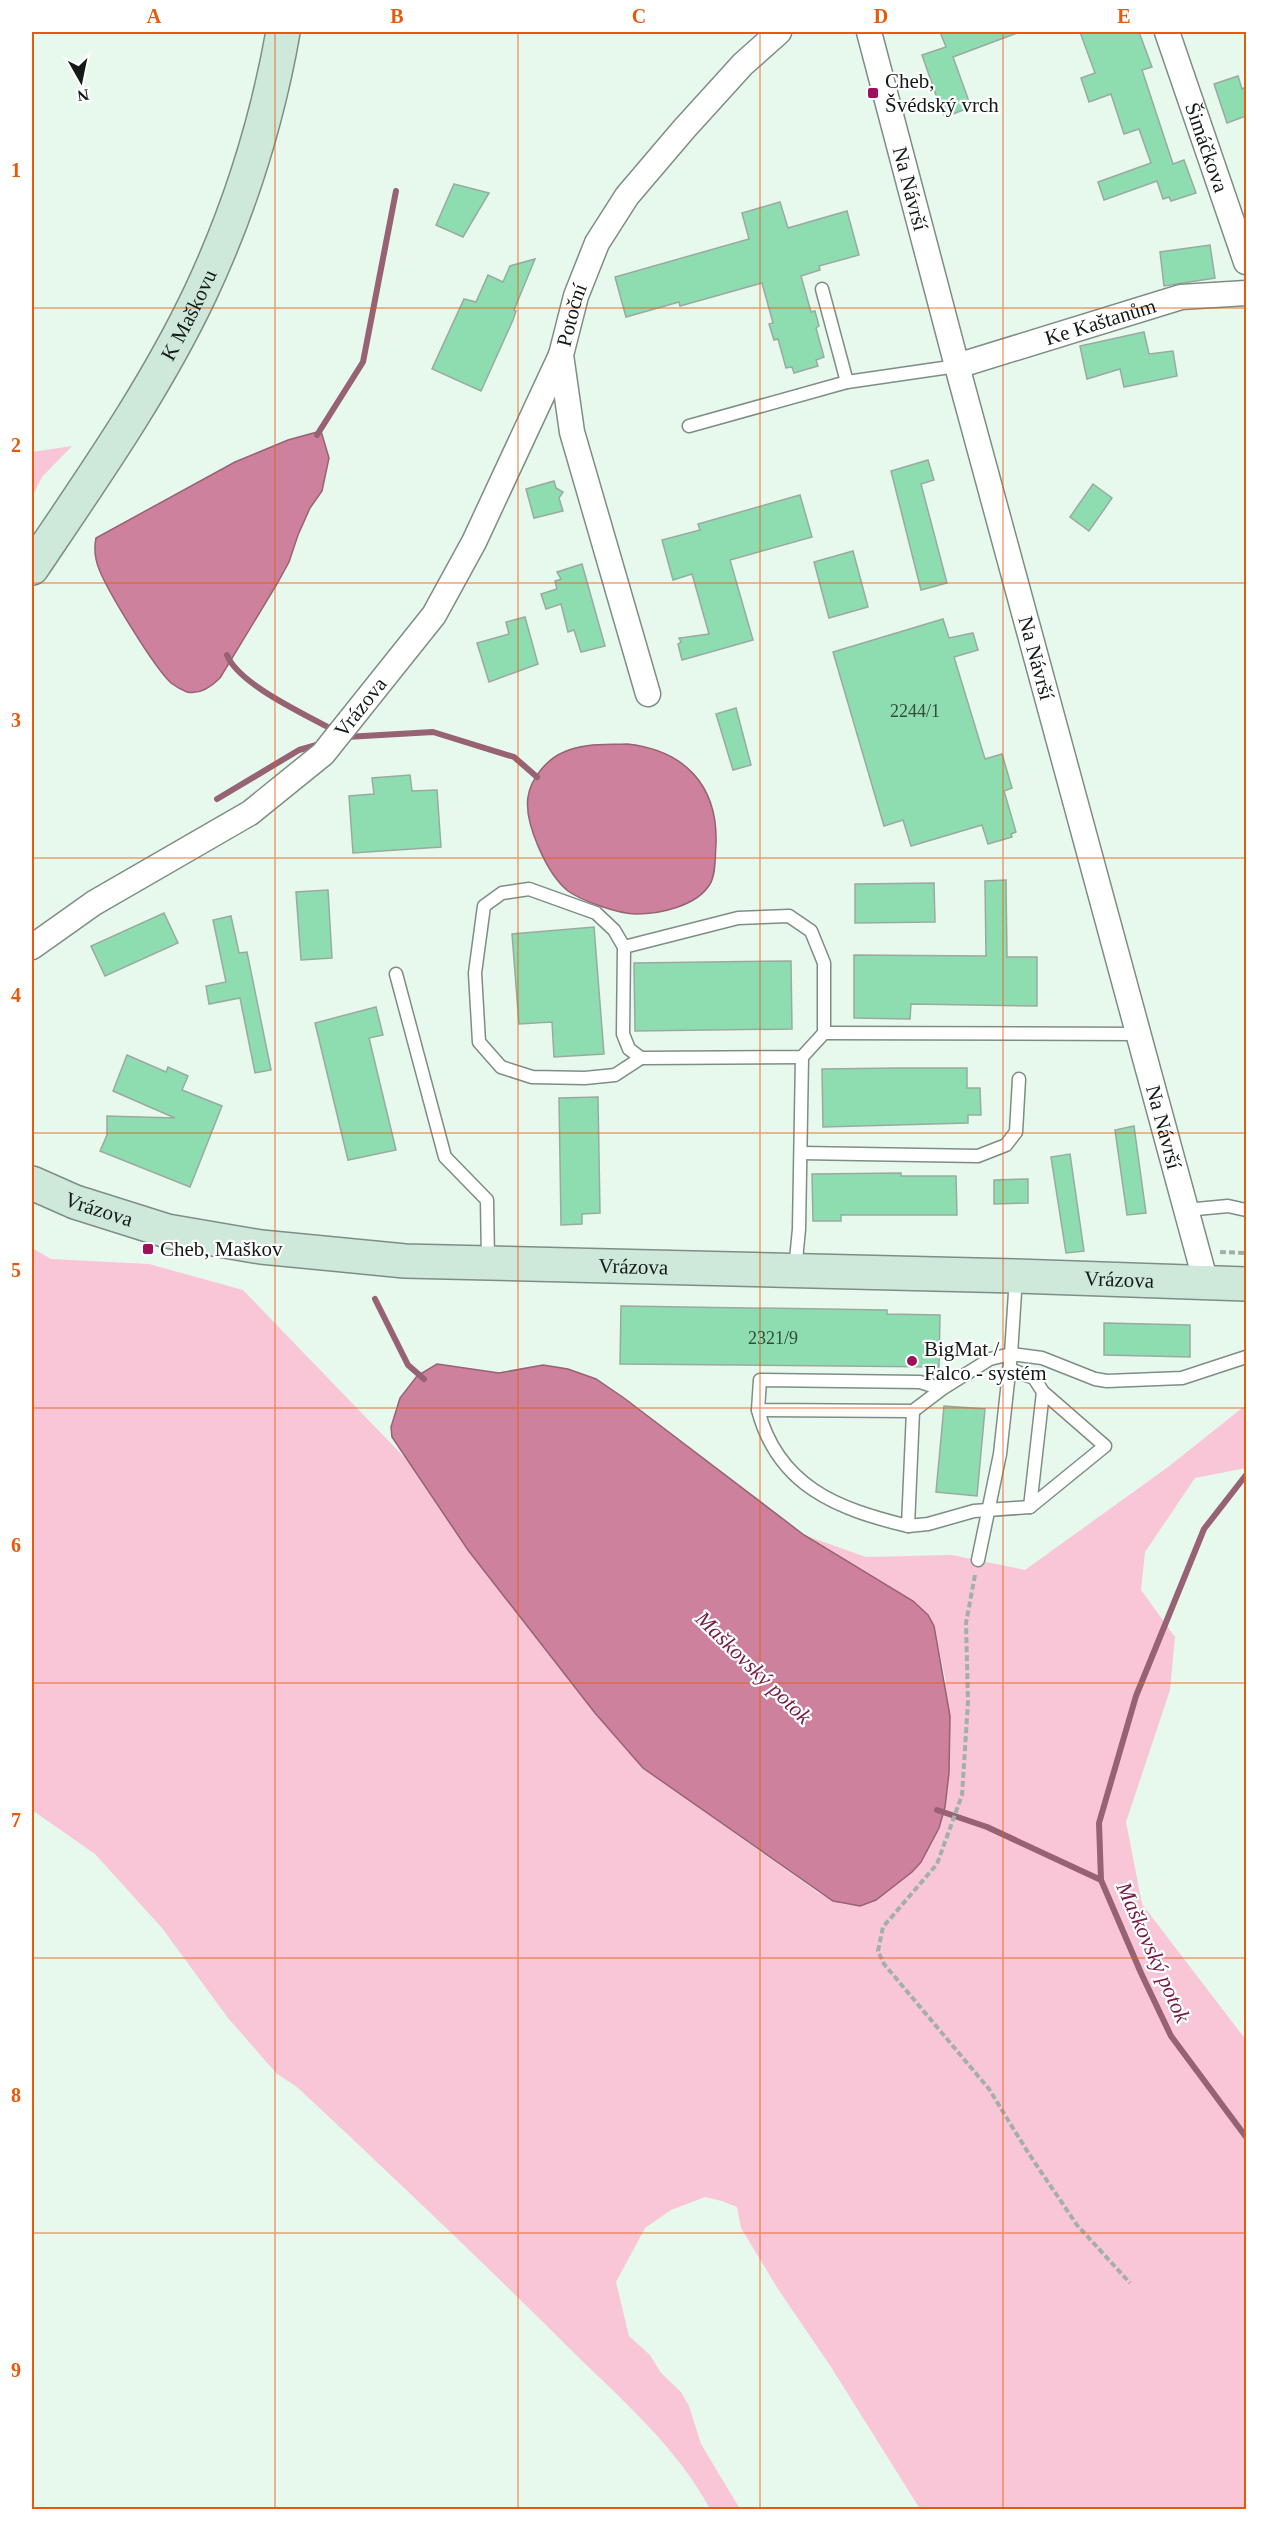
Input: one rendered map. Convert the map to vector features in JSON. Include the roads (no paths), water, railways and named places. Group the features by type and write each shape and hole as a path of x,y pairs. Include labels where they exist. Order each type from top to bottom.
{"street":[{"name":"K Maškovu","path":"32,568 129,422 200,295 229,227 252,160 269,99 283,32"},
{"name":"Potoční","path":"648,694 572,432 561,355 576,296 597,243 627,196 736,72 779,32"},
{"name":"Na Návrší","path":"869,32 957,366 1206,1283"},
{"name":"Šimáčkova","path":"1167,32 1246,262"},
{"name":"Ke Kaštanům","path":"957,366 1180,297 1246,293"},
{"name":"Vrázova","path":"32,947 94,903 250,813 323,754 434,615 474,542 561,355"},
{"name":"Vrázova","path":"32,1183 75,1202 146,1224 198,1236 261,1247 405,1261 1246,1284"}],"lane":[{"path":"822,289 847,382"},
{"path":"689,426 847,382 957,366"},
{"path":"641,1058 629,1049 623,1034 624,947 614,930 596,913 529,889 502,893 484,906 475,973 479,1042 501,1067 532,1077 585,1078 615,1075 641,1058 802,1056"},
{"path":"624,947 738,918 789,916 811,931 824,963 824,1033 802,1056 800,1229 795,1271"},
{"path":"396,974 445,1157 487,1200 488,1263"},
{"path":"824,1033 1139,1034"},
{"path":"801,1153 978,1156 1006,1145 1016,1132 1019,1079"},
{"path":"1186,1210 1228,1206 1246,1210"},
{"path":"978,1560 1000,1454 1011,1354 1016,1276"},
{"path":"758,1410 913,1411 942,1389 990,1359 1011,1354 1042,1358 1095,1379 1107,1381 1182,1378 1246,1357"},
{"path":"942,1389 920,1382 760,1380 758,1410 772,1448 788,1470 816,1491 864,1516 908,1526 928,1524 974,1511 1030,1507 1105,1446 1042,1392 1034,1378 1009,1369"},
{"path":"1030,1507 1042,1392"},
{"path":"908,1526 913,1411"}],"water":[{"path":"321,431 329,458 322,491 310,508 289,562 277,584 220,678 201,691 192,693 179,688 171,683 154,662 112,594 99,569 95,550 96,538 235,462 288,440"},
{"path":"627,744 665,754 681,763 694,774 711,804 716,844 712,880 704,892 696,898 667,910 636,914 620,912 574,895 552,873 533,834 528,797 536,776 552,759 579,747"},
{"path":"437,1364 499,1373 543,1365 568,1369 596,1379 804,1535 913,1601 928,1615 934,1626 950,1716 949,1773 945,1807 939,1828 921,1862 912,1872 876,1900 860,1906 833,1901 643,1768 595,1713 468,1550 392,1437 391,1427 400,1398 417,1376"}],"waterway":[{"path":"317,435 363,362 396,191"},
{"path":"227,655 234,666 259,688 335,731"},
{"path":"346,737 433,732 514,757 537,777"},
{"path":"217,799 299,750 320,744"},
{"name":"Maškovský potok","path":"375,1299 408,1365 424,1379"},
{"path":"1101,1880 1099,1823 1136,1696 1204,1529 1246,1475"},
{"name":"Maškovský potok","path":"937,1810 987,1827 1101,1880 1171,2036 1246,2137"}],"place":[{"name":"Cheb, Švédský vrch","path":"873,93"},
{"name":"Cheb, Maškov","path":"148,1249"},
{"name":"BigMat / Falco - systém","path":"912,1361"}]}
